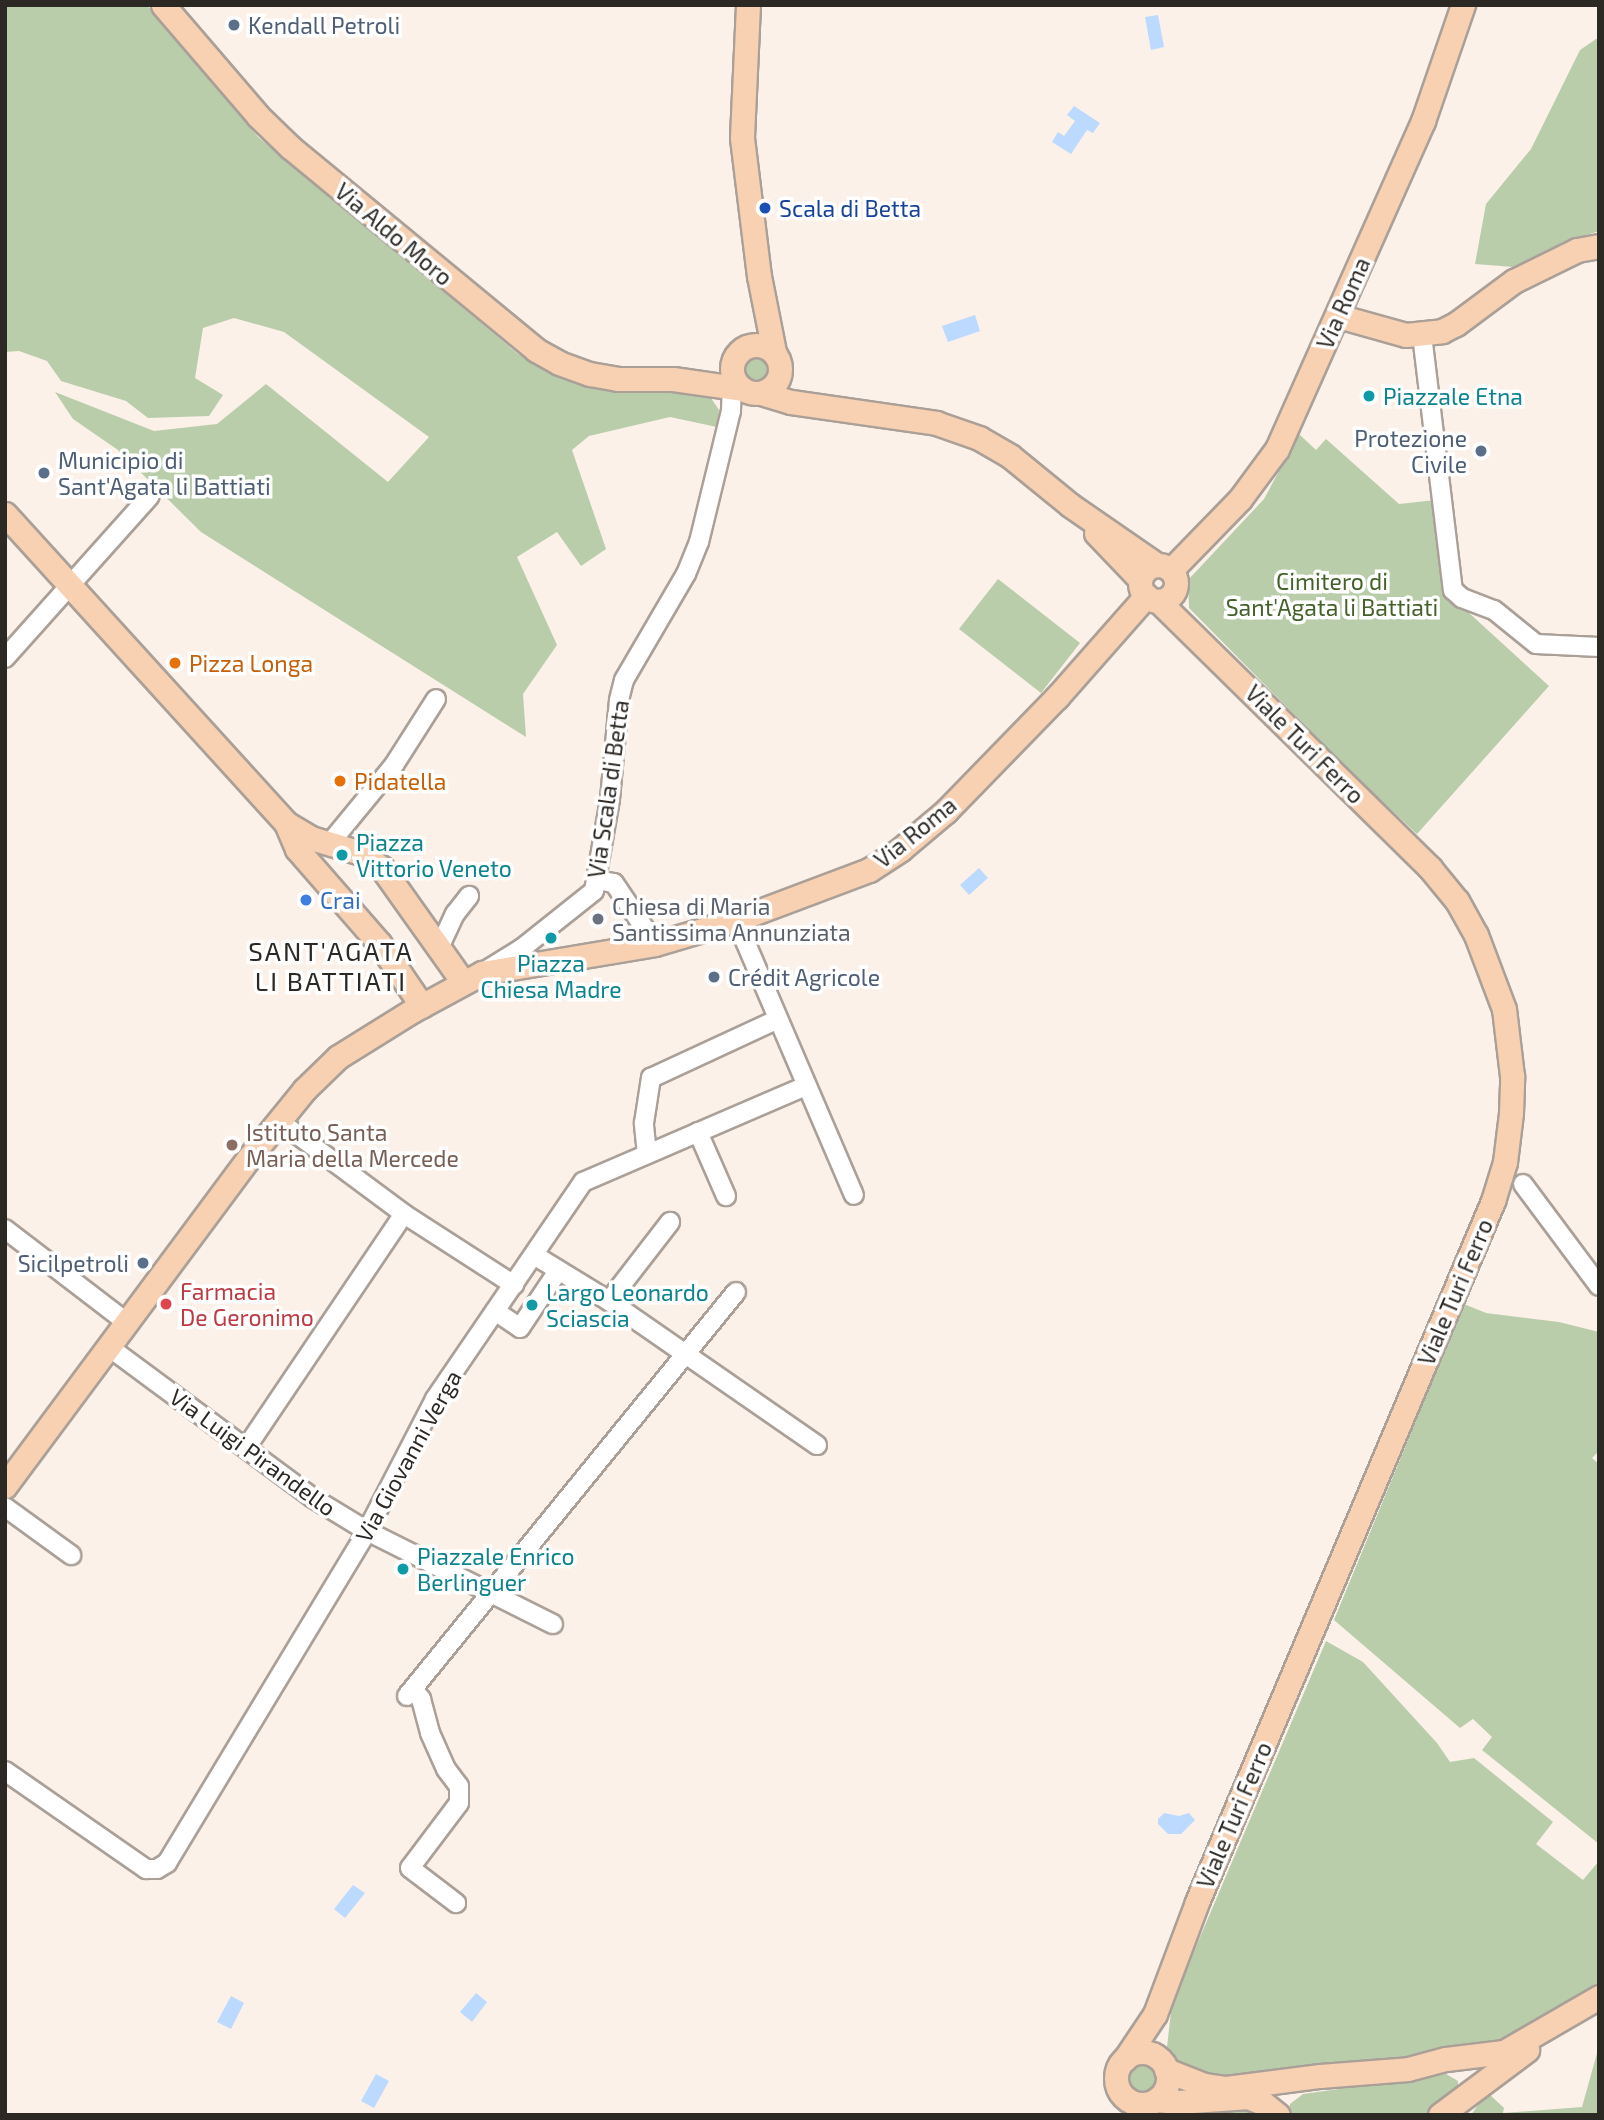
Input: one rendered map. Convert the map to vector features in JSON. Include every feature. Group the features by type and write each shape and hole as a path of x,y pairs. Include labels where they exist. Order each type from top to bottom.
{"main road":[{"name":"Via Aldo Moro","path":"163,5 258,116 290,147 536,349 559,363 590,374 618,379 673,379"},
{"path":"673,379 741,375 774,385 777,362 759,276 741,117 748,5"},
{"name":"Via Roma","path":"471,978 655,944 736,920 841,883 869,870 901,849 946,811 1057,696 1158,583 1240,499 1263,470 1288,425 1338,316 1423,121 1463,5"},
{"path":"1338,316 1395,332 1422,335 1456,324 1514,281 1577,250 1599,246"},
{"path":"741,375 759,276"},
{"path":"673,379 700,383 741,375 760,345 777,362 801,395 817,404"},
{"name":"Viale Turi Ferro","path":"741,375 790,402 936,423 979,439 1010,456 1070,505 1158,583 1197,638 1430,868 1457,901 1476,935 1504,1009 1511,1076 1511,1113 1505,1162 1493,1202 1208,1877 1155,2014"},
{"path":"5,514 286,823 304,859 379,943 422,1006"},
{"path":"5,1486 278,1121 338,1057 471,978 439,948 382,868 362,853 311,838 286,823"},
{"path":"304,859 327,841"},
{"path":"1408,2069 1447,2059 1504,2052 1599,1998"},
{"path":"1440,2115 1577,2017 1599,1998"},
{"path":"1155,2014 1116,2076 1121,2094 1137,2104 1156,2100 1179,2102 1248,2097 1280,2115 1290,2093 1362,2074"},
{"path":"1155,2014 1155,2046 1167,2085 1156,2100"},
{"path":"1125,2059 1142,2052 1204,2085 1226,2088 1320,2076 1408,2069 1457,2069 1467,2079 1467,2094"}],"street":[{"path":"1422,335 1453,590 1462,597 1494,610 1536,644 1599,647"},
{"name":"Via Scala di Betta","path":"596,886 619,700 624,680 686,574 699,542 741,375"},
{"path":"700,383 717,395 731,411"},
{"path":"5,658 68,584 150,496"},
{"path":"327,841 394,765 436,699"},
{"path":"471,978 521,949 596,886 614,883 655,944"},
{"path":"439,948 455,914 469,896"},
{"path":"736,920 854,1195"},
{"path":"647,1154 644,1123 651,1078 778,1019"},
{"name":"Via Giovanni Verga","path":"5,1771 146,1869 157,1869 167,1863 367,1531 435,1399 583,1182 806,1086"},
{"path":"278,1121 404,1214 513,1285"},
{"path":"698,1132 726,1196"},
{"path":"1522,1184 1599,1286"},
{"path":"246,1448 404,1214"},
{"path":"609,1301 670,1222"},
{"path":"5,1229 126,1322"},
{"path":"534,1255 609,1301 817,1445"},
{"path":"495,1311 520,1328 558,1271"},
{"path":"456,1903 410,1868 459,1803 459,1786 446,1769 430,1733 421,1699 410,1692 736,1292"},
{"name":"Via Luigi Pirandello","path":"109,1347 313,1498 367,1531 552,1624"},
{"path":"5,1507 71,1555"}],"green space":[{"path":"5,5 147,5 258,137 518,354 551,373 596,386 700,390 711,398 719,410 717,427 670,417 589,436 572,450 606,549 581,566 557,532 517,557 557,645 523,694 526,737 201,532 118,450 73,419 55,392 154,431 217,424 266,384 388,482 429,437 284,332 234,318 203,328 195,378 223,395 209,416 148,418 126,401 61,381 47,361 19,351 5,352"},
{"path":"1599,37 1599,231 1565,242 1513,267 1475,264 1486,204 1531,149 1580,50"},
{"path":"757,358 765,361 768,369 765,377 757,380 749,377 746,369 749,361"},
{"name":"Cimitero di Sant'Agata li Battiati","path":"1299,434 1316,450 1326,439 1399,504 1435,500 1445,591 1549,686 1417,834 1358,779 1189,608 1188,580 1264,499"},
{"path":"998,579 1080,643 1041,693 959,629"},
{"path":"1464,1304 1486,1313 1559,1322 1599,1332 1599,1451 1592,1458 1599,1464 1599,1844 1482,1750 1492,1737 1473,1719 1460,1728 1334,1620"},
{"path":"1326,1641 1363,1662 1437,1743 1450,1762 1474,1758 1553,1822 1536,1844 1583,1880 1599,1861 1599,1982 1511,2042 1223,2081 1180,2067 1170,2058 1167,2047 1172,2003"},
{"path":"1599,2046 1599,2115 1471,2115 1487,2092 1504,2108 1503,2113 1582,2107"},
{"path":"1142,2061 1155,2066 1160,2079 1155,2092 1142,2097 1129,2092 1124,2079 1129,2066"},
{"path":"1446,2074 1458,2081 1458,2094 1432,2115 1289,2115 1290,2104 1303,2094"},
{"path":"1214,2107 1248,2108 1263,2115 1166,2115"}],"water":[{"path":"1158,15 1164,47 1151,50 1145,17"},
{"path":"1074,106 1100,123 1093,133 1087,130 1071,154 1052,142 1058,132 1064,136 1075,121 1067,115"},
{"path":"975,315 980,331 948,342 942,326"},
{"path":"979,868 988,878 969,895 960,885"},
{"path":"1164,1813 1179,1816 1189,1813 1195,1820 1181,1834 1168,1834 1158,1824 1158,1819"},
{"path":"353,1885 365,1893 345,1918 334,1909"},
{"path":"476,1993 487,2002 472,2022 460,2012"},
{"path":"231,1996 244,2003 231,2029 217,2022"},
{"path":"376,2074 389,2081 374,2108 361,2101"}],"place":[{"name":"Kendall Petroli","path":"234,25"},
{"name":"Scala di Betta","path":"765,208"},
{"name":"Piazzale Etna","path":"1369,396"},
{"name":"Protezione Civile","path":"1481,451"},
{"name":"Municipio di Sant'Agata li Battiati","path":"44,473"},
{"name":"Pizza Longa","path":"175,663"},
{"name":"Pidatella","path":"340,781"},
{"name":"Piazza Vittorio Veneto","path":"342,855"},
{"name":"Crai","path":"306,900"},
{"name":"Chiesa di Maria Santissima Annunziata","path":"598,919"},
{"name":"Piazza Chiesa Madre","path":"551,938"},
{"name":"Crédit Agricole","path":"714,977"},
{"name":"Istituto Santa Maria della Mercede","path":"232,1145"},
{"name":"Sicilpetroli","path":"143,1263"},
{"name":"Farmacia De Geronimo","path":"166,1304"},
{"name":"Largo Leonardo Sciascia","path":"532,1305"},
{"name":"Piazzale Enrico Berlinguer","path":"403,1569"}],"district":[{"name":"SANT'AGATA LI BATTIATI","path":"331,966"}]}
